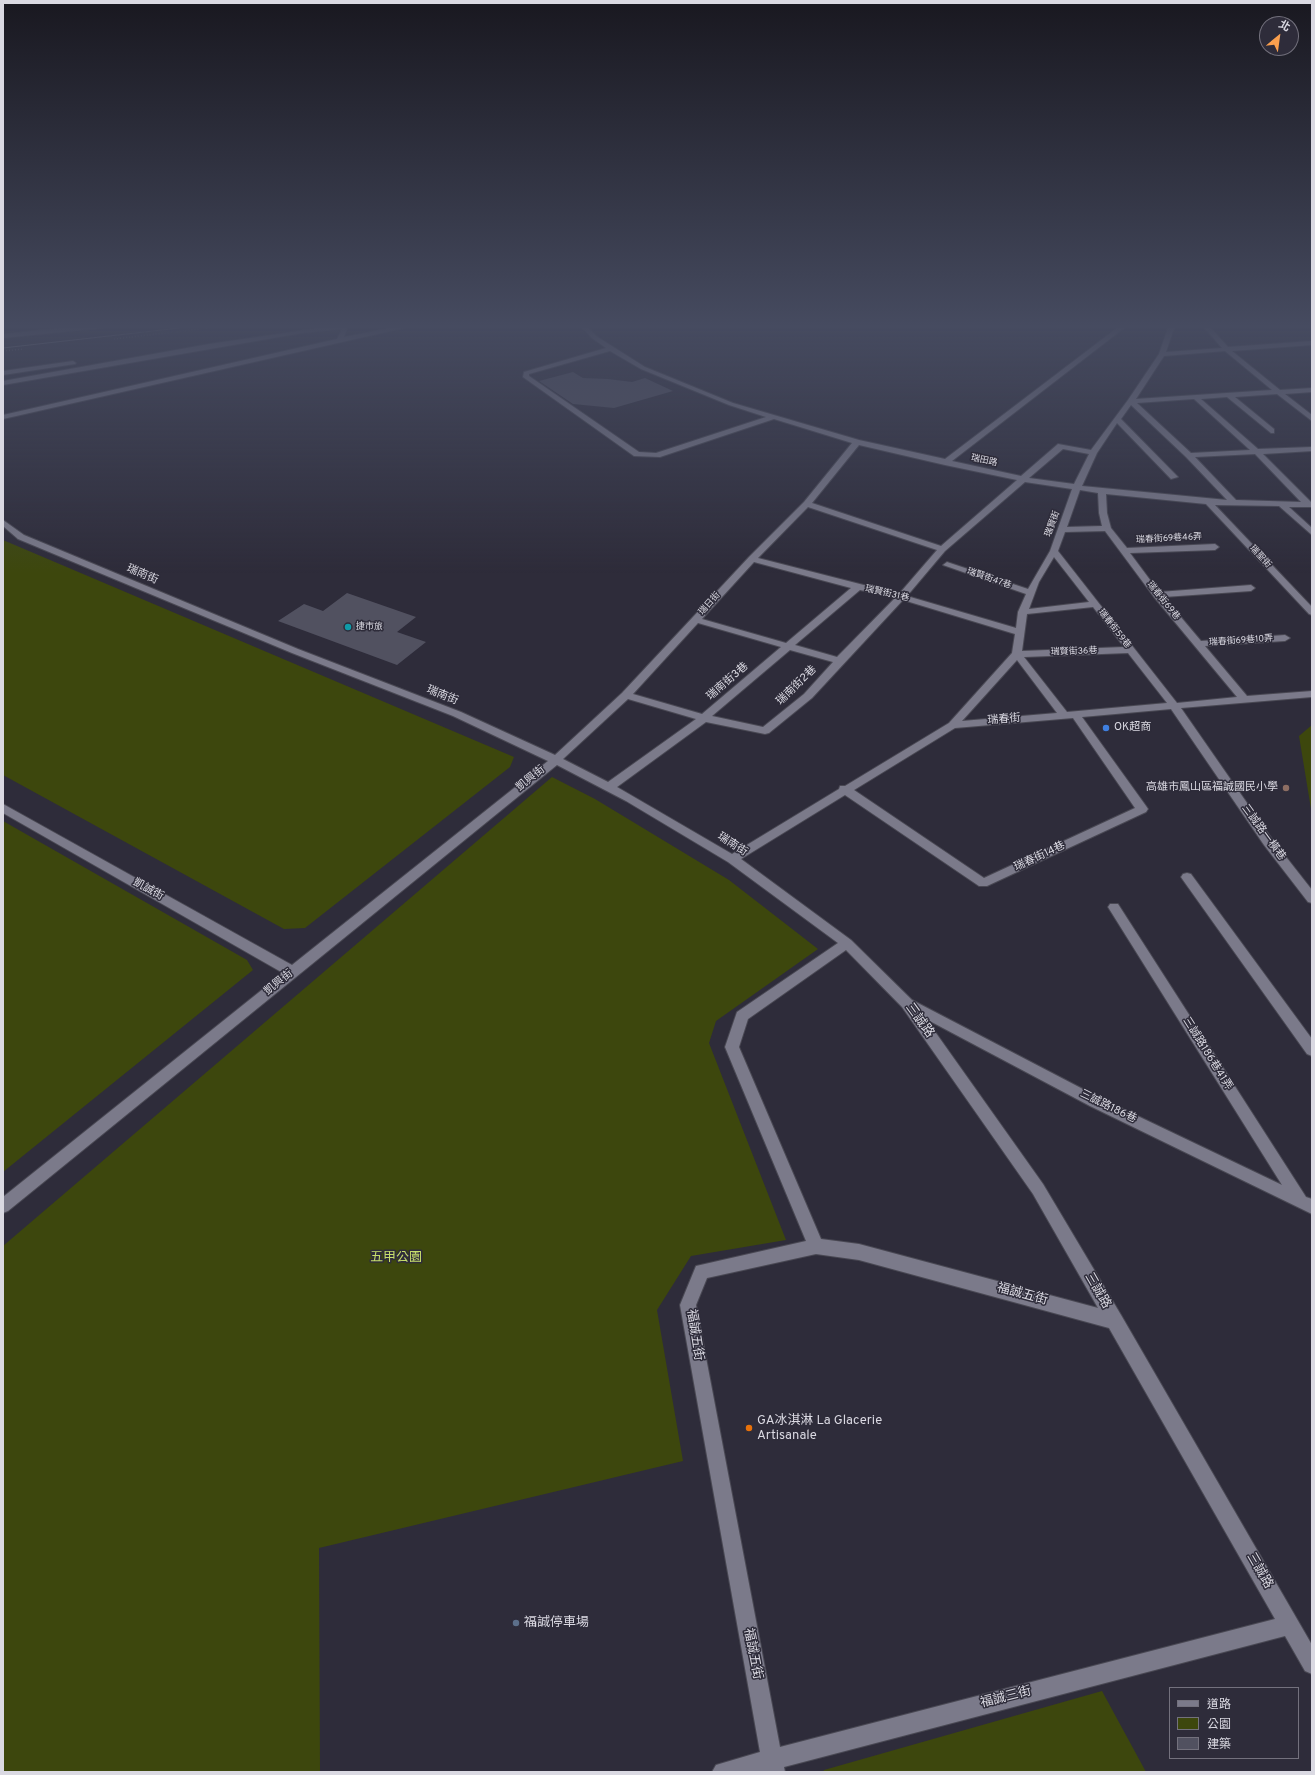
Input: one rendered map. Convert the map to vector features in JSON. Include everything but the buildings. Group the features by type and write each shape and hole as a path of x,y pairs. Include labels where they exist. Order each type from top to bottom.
{"street":[{"path":"3,417 43,408"},
{"path":"570,408 637,454 657,455 773,417"},
{"name":"瑞田路","path":"743,408 857,442 1023,479 1102,491 1208,502 1310,505"},
{"path":"945,462 1016,408"},
{"name":"瑞賢街","path":"1017,654 1023,612 1035,582 1054,551 1077,487 1093,453 1126,408"},
{"path":"1138,408 1190,455 1234,503"},
{"path":"1207,408 1257,452 1310,505"},
{"path":"1244,408 1271,431"},
{"path":"1298,408 1312,419"},
{"path":"1117,419 1174,477"},
{"name":"瑞日街","path":"556,760 626,695 752,559 806,504 857,442"},
{"name":"瑞南街2巷","path":"626,695 704,718 765,732 808,696 901,596 942,549 1060,446 1093,453"},
{"path":"1190,455 1312,449"},
{"name":"瑞春街69巷","path":"1102,491 1103,513 1107,528 1157,595 1245,700"},
{"name":"瑞聖街","path":"1208,502 1312,612"},
{"path":"806,504 942,549"},
{"path":"1281,504 1312,532"},
{"name":"瑞南街","path":"3,522 21,537 288,648 457,714 556,760 608,787 732,859 847,942"},
{"path":"1061,530 1107,528"},
{"name":"瑞春街69巷46弄","path":"1125,551 1215,547"},
{"name":"瑞春街59巷","path":"1054,551 1174,706"},
{"name":"瑞賢街31巷","path":"752,559 858,587 901,596 1020,632"},
{"name":"瑞賢街47巷","path":"947,564 1031,593"},
{"name":"瑞南街3巷","path":"608,787 704,718 858,587"},
{"path":"1157,595 1251,588"},
{"path":"1023,612 1095,604"},
{"path":"696,620 839,661"},
{"name":"瑞春街69巷10弄","path":"1198,644 1285,638"},
{"name":"瑞賢街36巷","path":"1017,654 1130,650"},
{"path":"953,725 1017,654 1069,715"},
{"name":"瑞春街","path":"732,859 844,789 953,725 1312,694"},
{"name":"三誠路一橫巷","path":"1174,706 1268,842 1312,899"},
{"name":"瑞春街14巷","path":"844,789 983,883 1142,809 1069,715"},
{"name":"凱興街","path":"3,1206 556,760"},
{"name":"凱誠街","path":"3,808 293,972"},
{"path":"1187,877 1312,1050"},
{"name":"三誠路186巷41弄","path":"1114,907 1306,1204"},
{"path":"816,1246 732,1047 742,1016 847,942"},
{"name":"三誠路","path":"847,942 907,1003 1038,1189 1312,1664"},
{"name":"三誠路186巷","path":"907,1003 1095,1102 1306,1204"},
{"name":"福誠五街","path":"773,1765 688,1305 702,1271 816,1246 859,1252 1114,1320"},
{"name":"福誠三街","path":"723,1772 773,1765 1290,1625"}],"green space":[{"path":"3,540 514,757 510,767 305,928 284,929 3,775"},
{"path":"1312,725 1312,815 1299,736"},
{"name":"五甲公園","path":"552,777 595,799 729,880 818,949 716,1021 709,1043 786,1240 691,1256 657,1310 683,1461 319,1548 320,1772 3,1772 3,1246"},
{"path":"3,821 247,960 253,970 3,1172"},
{"path":"1102,1691 1146,1772 823,1772 824,1770"}],"place":[{"name":"捷市旅","path":"348,627"},
{"name":"OK超商","path":"1106,728"},
{"name":"高雄市鳳山區福誠國民小學","path":"1286,788"},
{"name":"GA冰淇淋 La Glacerie Artisanale","path":"749,1428"},
{"name":"福誠停車場","path":"516,1623"}]}
